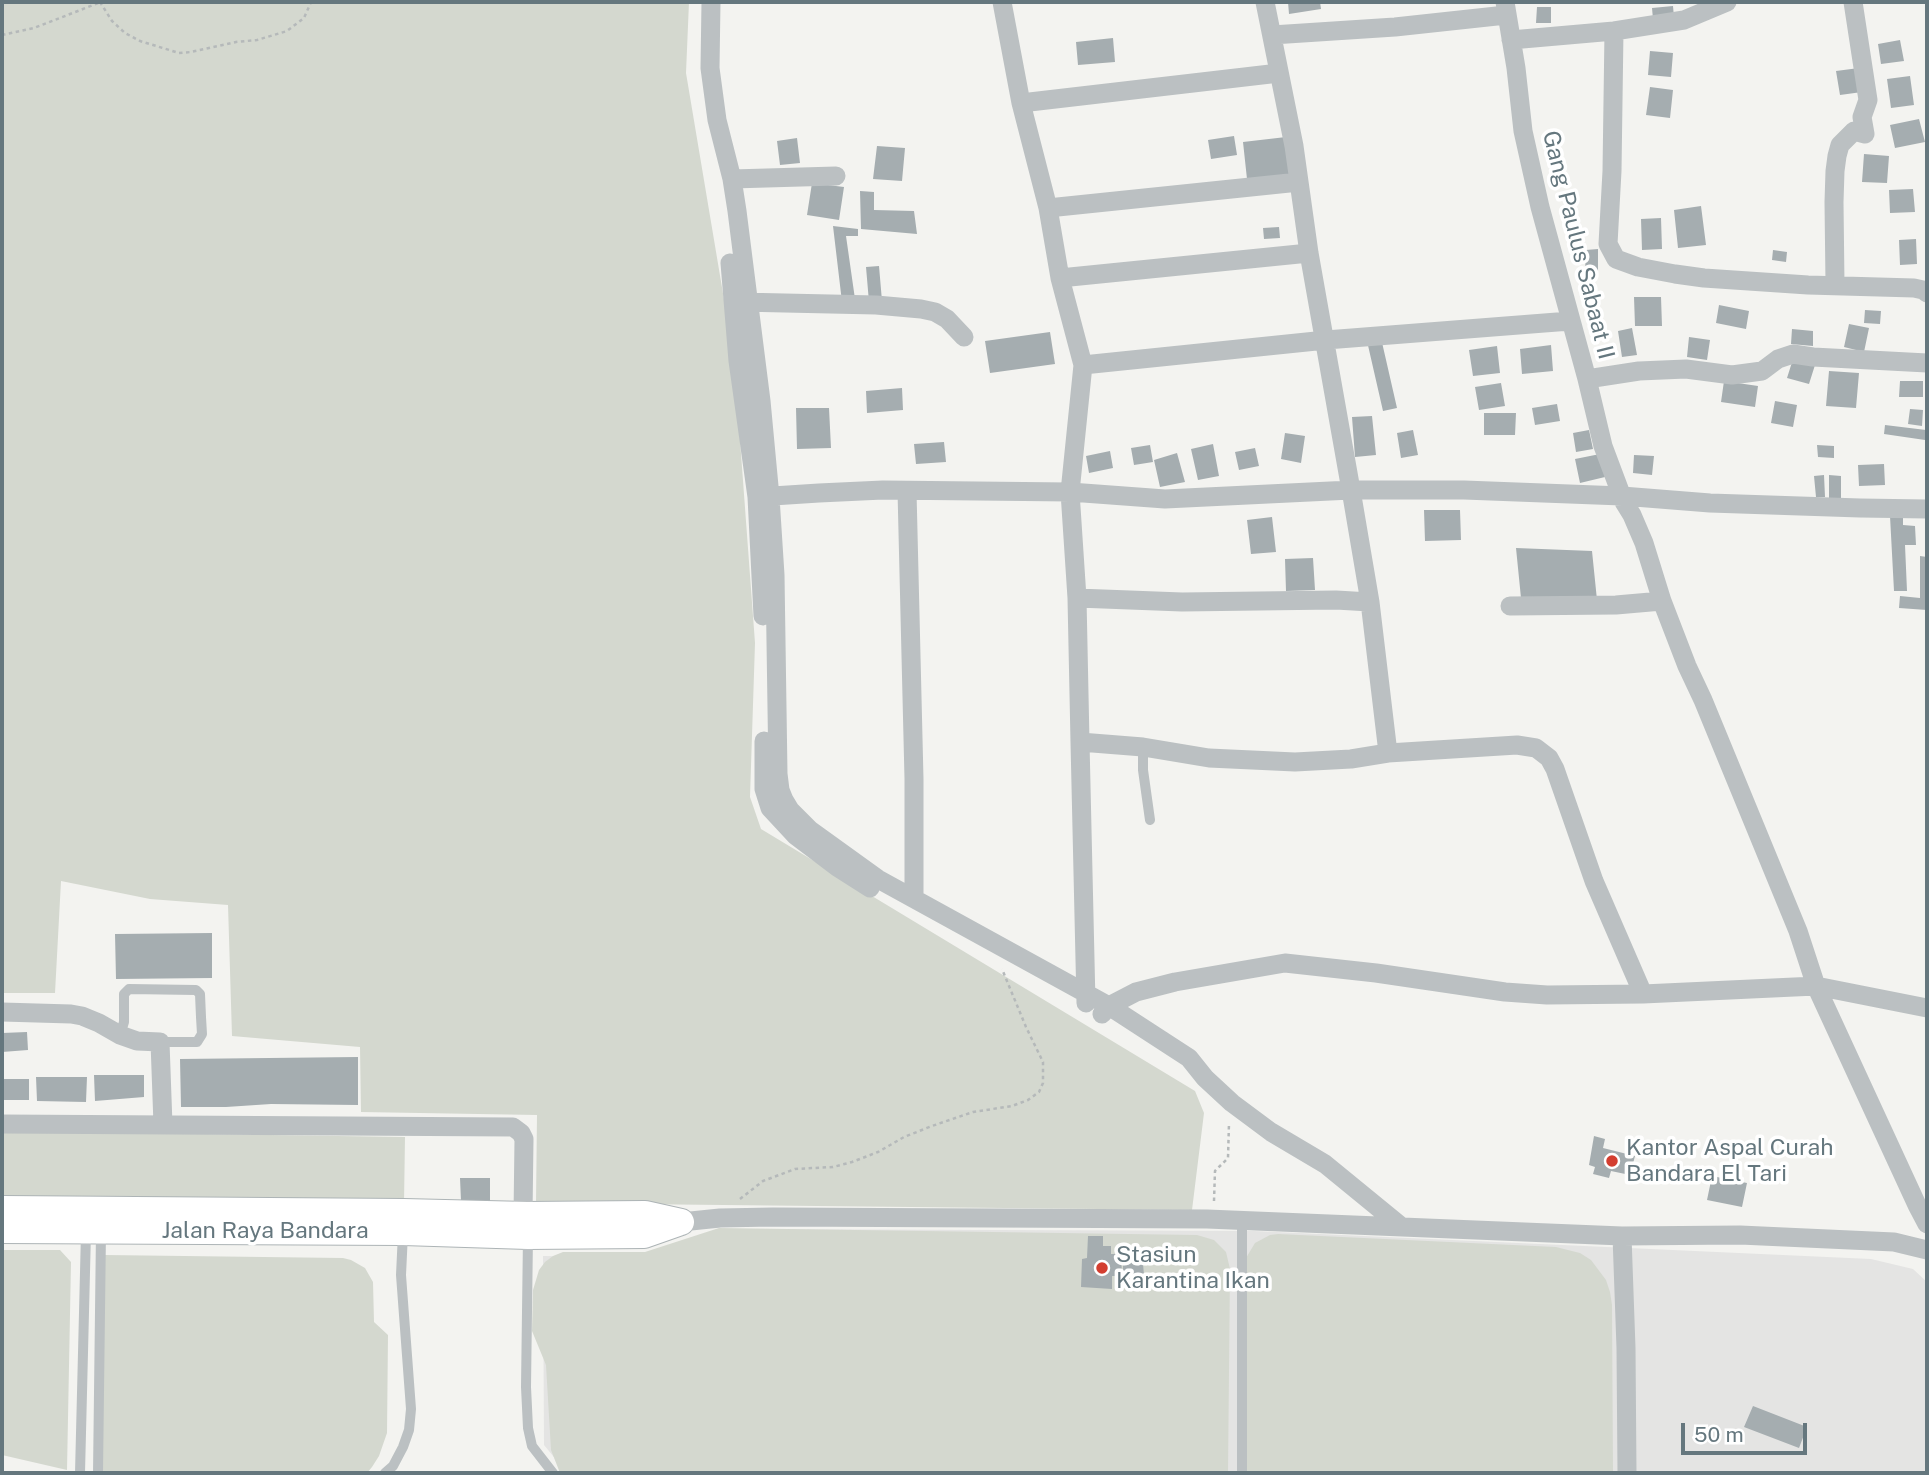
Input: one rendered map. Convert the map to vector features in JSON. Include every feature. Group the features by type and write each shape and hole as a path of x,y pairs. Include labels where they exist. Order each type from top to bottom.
{"main road":[{"name":"Jalan Raya Bandara","path":"2,1209 390,1212 526,1222"},
{"path":"526,1222 645,1214 681,1222"},
{"name":"Jalan Raya Bandara","path":"2,1230 403,1232 526,1222"}],"street":[{"path":"700,2 697,44 699,74 742,302"},
{"path":"711,2 710,68 717,120 732,179 742,302 775,575 778,774 780,790 790,810 810,830 878,879 1189,1059 1232,1103 1271,1132 1325,1164 1402,1227"},
{"path":"1002,2 1021,103 1048,208 1060,278 1083,365 1070,492 1077,598 1080,742 1095,1005"},
{"path":"1265,2 1294,146 1309,253 1370,602 1388,753"},
{"path":"1511,40 1614,31 1684,20 1727,2"},
{"path":"1835,285 1834,202 1837,156 1840,145 1854,131 1865,134 1862,117 1868,100 1853,2"},
{"path":"1272,35 1395,27 1505,8"},
{"name":"Gang Paulus Sabaat II","path":"1505,8 1523,131 1539,207 1603,446 1622,496 1644,542 1662,601 1798,931 1816,986 1927,1224"},
{"path":"1614,31 1613,158 1608,244 1616,259 1638,267 1675,274 1808,285 1914,288 1927,293"},
{"path":"1021,103 1279,73"},
{"path":"732,179 836,177"},
{"path":"1048,208 1299,182"},
{"path":"1060,278 1309,253"},
{"path":"742,302 876,305 921,309 947,319 964,337"},
{"path":"1083,365 1325,340 1570,321"},
{"path":"1587,379 1639,371 1686,369 1732,374 1762,371 1777,359 1793,354 1927,363"},
{"path":"764,497 907,491 1070,492 1165,499 1351,490 1464,490 1622,496 1710,503 1927,509"},
{"path":"907,491 914,898"},
{"path":"764,497 764,789 769,808 796,836 836,867 872,890 998,959 1095,1005 1175,982 1285,964 1547,995 1643,994 1816,986 1927,1008"},
{"path":"1077,598 1182,603 1336,600 1370,602"},
{"path":"1510,606 1592,606 1662,601"},
{"path":"1080,742 1143,747 1209,758 1295,762 1517,745 1535,748 1549,758 1555,769 1594,881 1643,994"},
{"path":"2,1012 82,1016 137,1041 160,1042 163,1125"},
{"path":"2,1124 513,1127 524,1139 526,1222"},
{"path":"681,1222 720,1218 800,1217 1202,1219 1622,1236 1740,1235 1868,1240 1894,1242 1927,1250"},
{"path":"1622,1236 1628,1473"}],"lane":[{"path":"1143,747 1143,770 1150,820"},
{"path":"120,1035 124,1022 124,994 129,989 196,990 200,994 202,1025 202,1034 197,1042 160,1042"},
{"path":"1242,1220 1242,1473"},
{"path":"526,1222 528,1428 532,1446 553,1473"},
{"path":"80,1473 94,1231"},
{"path":"94,1231 98,1473"},
{"path":"385,1473 393,1466 403,1447 409,1430 411,1409 401,1275 403,1232"}],"path":[{"path":"2,35 34,28 101,2 112,21 125,33 140,41 179,53 191,52 236,41 257,40 287,31 304,18 311,2"},
{"path":"720,1218 763,1181 795,1169 833,1167 852,1162 932,1126 973,1112 1012,1106 1039,1092 1043,1083 1043,1062 998,959"},
{"path":"1202,1219 1214,1202 1215,1171 1228,1158 1232,1103"}],"shaded area":[{"path":"2,2 689,2 686,73 734,359 755,643 750,797 761,829 1195,1091 1204,1113 1192,1210 536,1203 537,1115 361,1112 360,1047 232,1036 228,905 150,899 61,881 55,993 2,993"},
{"path":"2,1131 405,1137 404,1203 2,1199"},
{"path":"719,1228 1197,1235 1214,1240 1226,1252 1230,1269 1228,1473 560,1473 551,1450 546,1365 532,1331 533,1290 539,1270 553,1256 563,1252 645,1252"},
{"path":"742,1229 1254,1231 1871,1259 1913,1269 1927,1282 1927,1473 567,1473 544,1445 543,1256 646,1257"},
{"path":"1278,1234 1556,1247 1580,1253 1591,1260 1606,1280 1612,1305 1613,1473 1245,1473 1246,1258 1255,1243"},
{"path":"2,1250 60,1250 71,1262 67,1470 2,1455"},
{"path":"105,1255 343,1258 365,1268 373,1282 374,1322 388,1335 387,1433 372,1467 367,1473 98,1473"}],"building":[{"path":"1288,2 1320,2 1321,9 1289,14"},
{"path":"1673,6 1674,17 1653,19 1652,8"},
{"path":"1537,7 1551,7 1551,23 1536,23"},
{"path":"1113,38 1115,62 1078,65 1076,42"},
{"path":"1900,40 1904,61 1881,64 1878,44"},
{"path":"1650,51 1673,53 1671,77 1648,75"},
{"path":"1859,68 1862,92 1840,95 1836,71"},
{"path":"1910,76 1914,105 1891,108 1887,79"},
{"path":"1650,87 1673,90 1670,118 1646,115"},
{"path":"1919,119 1925,142 1895,148 1890,125"},
{"path":"1234,136 1237,155 1211,159 1208,140"},
{"path":"1286,137 1290,174 1247,179 1243,142"},
{"path":"797,138 800,163 780,165 777,141"},
{"path":"877,146 905,148 902,181 873,179"},
{"path":"1864,154 1889,156 1887,183 1862,182"},
{"path":"812,183 844,187 839,220 807,215"},
{"path":"1913,189 1915,212 1890,213 1889,190"},
{"path":"860,191 874,192 874,210 914,211 917,234 861,229"},
{"path":"1701,206 1706,245 1678,248 1674,210"},
{"path":"1661,218 1662,249 1642,250 1641,219"},
{"path":"833,226 858,229 858,236 846,236 855,299 842,302"},
{"path":"1279,227 1280,238 1264,239 1263,228"},
{"path":"1916,239 1917,264 1900,265 1899,240"},
{"path":"1598,249 1598,271 1585,271 1586,250"},
{"path":"1773,250 1787,252 1786,262 1772,260"},
{"path":"879,266 882,301 869,302 866,267"},
{"path":"1634,297 1661,297 1662,326 1635,326"},
{"path":"1719,305 1749,311 1746,329 1716,323"},
{"path":"1865,310 1881,311 1880,324 1864,323"},
{"path":"1849,324 1869,328 1864,352 1844,347"},
{"path":"1632,328 1637,355 1622,357 1618,331"},
{"path":"1792,329 1813,331 1813,346 1791,344"},
{"path":"1050,332 1055,364 990,373 985,341"},
{"path":"1689,337 1710,340 1707,360 1687,357"},
{"path":"1381,338 1397,408 1383,411 1367,341"},
{"path":"1551,345 1553,371 1522,374 1520,349"},
{"path":"1497,346 1500,373 1473,376 1469,350"},
{"path":"1793,359 1815,365 1809,384 1787,378"},
{"path":"1829,371 1859,373 1856,408 1826,406"},
{"path":"1724,381 1758,386 1755,407 1721,402"},
{"path":"1900,381 1923,381 1923,397 1899,397"},
{"path":"1501,383 1505,406 1479,410 1475,387"},
{"path":"902,388 903,410 867,413 866,391"},
{"path":"1775,401 1797,405 1793,427 1771,423"},
{"path":"1557,404 1560,421 1535,425 1532,408"},
{"path":"796,408 829,408 831,448 797,449"},
{"path":"1910,409 1923,410 1922,426 1908,424"},
{"path":"1484,413 1516,413 1515,435 1484,435"},
{"path":"1372,416 1376,455 1355,457 1352,417"},
{"path":"1885,425 1926,430 1925,440 1884,434"},
{"path":"1413,430 1418,455 1401,458 1397,433"},
{"path":"1589,430 1593,449 1576,452 1573,433"},
{"path":"1285,433 1305,436 1301,463 1281,459"},
{"path":"944,442 946,462 916,464 914,444"},
{"path":"1213,444 1219,476 1198,480 1191,449"},
{"path":"1150,445 1153,462 1134,465 1131,448"},
{"path":"1817,445 1834,446 1834,458 1818,457"},
{"path":"1255,448 1259,466 1239,470 1235,452"},
{"path":"1110,451 1113,468 1089,473 1086,456"},
{"path":"1177,453 1185,482 1160,487 1154,460"},
{"path":"1600,454 1605,477 1580,483 1575,459"},
{"path":"1634,455 1654,456 1652,475 1633,473"},
{"path":"1884,464 1885,485 1859,486 1858,465"},
{"path":"1824,475 1825,497 1816,497 1814,476"},
{"path":"1829,475 1841,476 1841,498 1829,498"},
{"path":"1424,510 1460,510 1461,540 1425,541"},
{"path":"1890,516 1903,517 1903,525 1915,526 1916,545 1905,545 1907,591 1894,591"},
{"path":"1272,517 1276,552 1251,554 1247,520"},
{"path":"1516,548 1592,551 1597,600 1521,598"},
{"path":"1920,556 1927,557 1927,610 1899,608 1900,596 1920,598"},
{"path":"1313,558 1315,590 1286,591 1285,559"},
{"path":"212,933 212,978 116,979 115,934"},
{"path":"27,1032 28,1050 2,1052 2,1033"},
{"path":"358,1057 358,1105 181,1107 180,1059"},
{"path":"94,1075 144,1075 144,1097 95,1101"},
{"path":"36,1077 87,1077 86,1102 37,1101"},
{"path":"2,1079 29,1079 29,1100 2,1100"},
{"name":"Kantor Aspal Curah Bandara El Tari","path":"1594,1136 1605,1139 1603,1148 1635,1156 1630,1175 1611,1171 1609,1178 1593,1174 1595,1167 1589,1165"},
{"path":"1712,1176 1747,1183 1742,1207 1707,1200"},
{"path":"460,1178 490,1178 490,1202 461,1201"},
{"name":"Stasiun Karantina Ikan","path":"1088,1236 1103,1236 1103,1246 1111,1246 1111,1254 1121,1254 1122,1276 1112,1276 1112,1289 1081,1287 1082,1259 1087,1258"},
{"path":"1142,1253 1144,1275 1123,1276 1123,1254"},
{"path":"1753,1406 1807,1427 1799,1448 1744,1427"}],"place":[{"name":"Kantor Aspal Curah Bandara El Tari","path":"1612,1161"},
{"name":"Stasiun Karantina Ikan","path":"1102,1268"}]}
